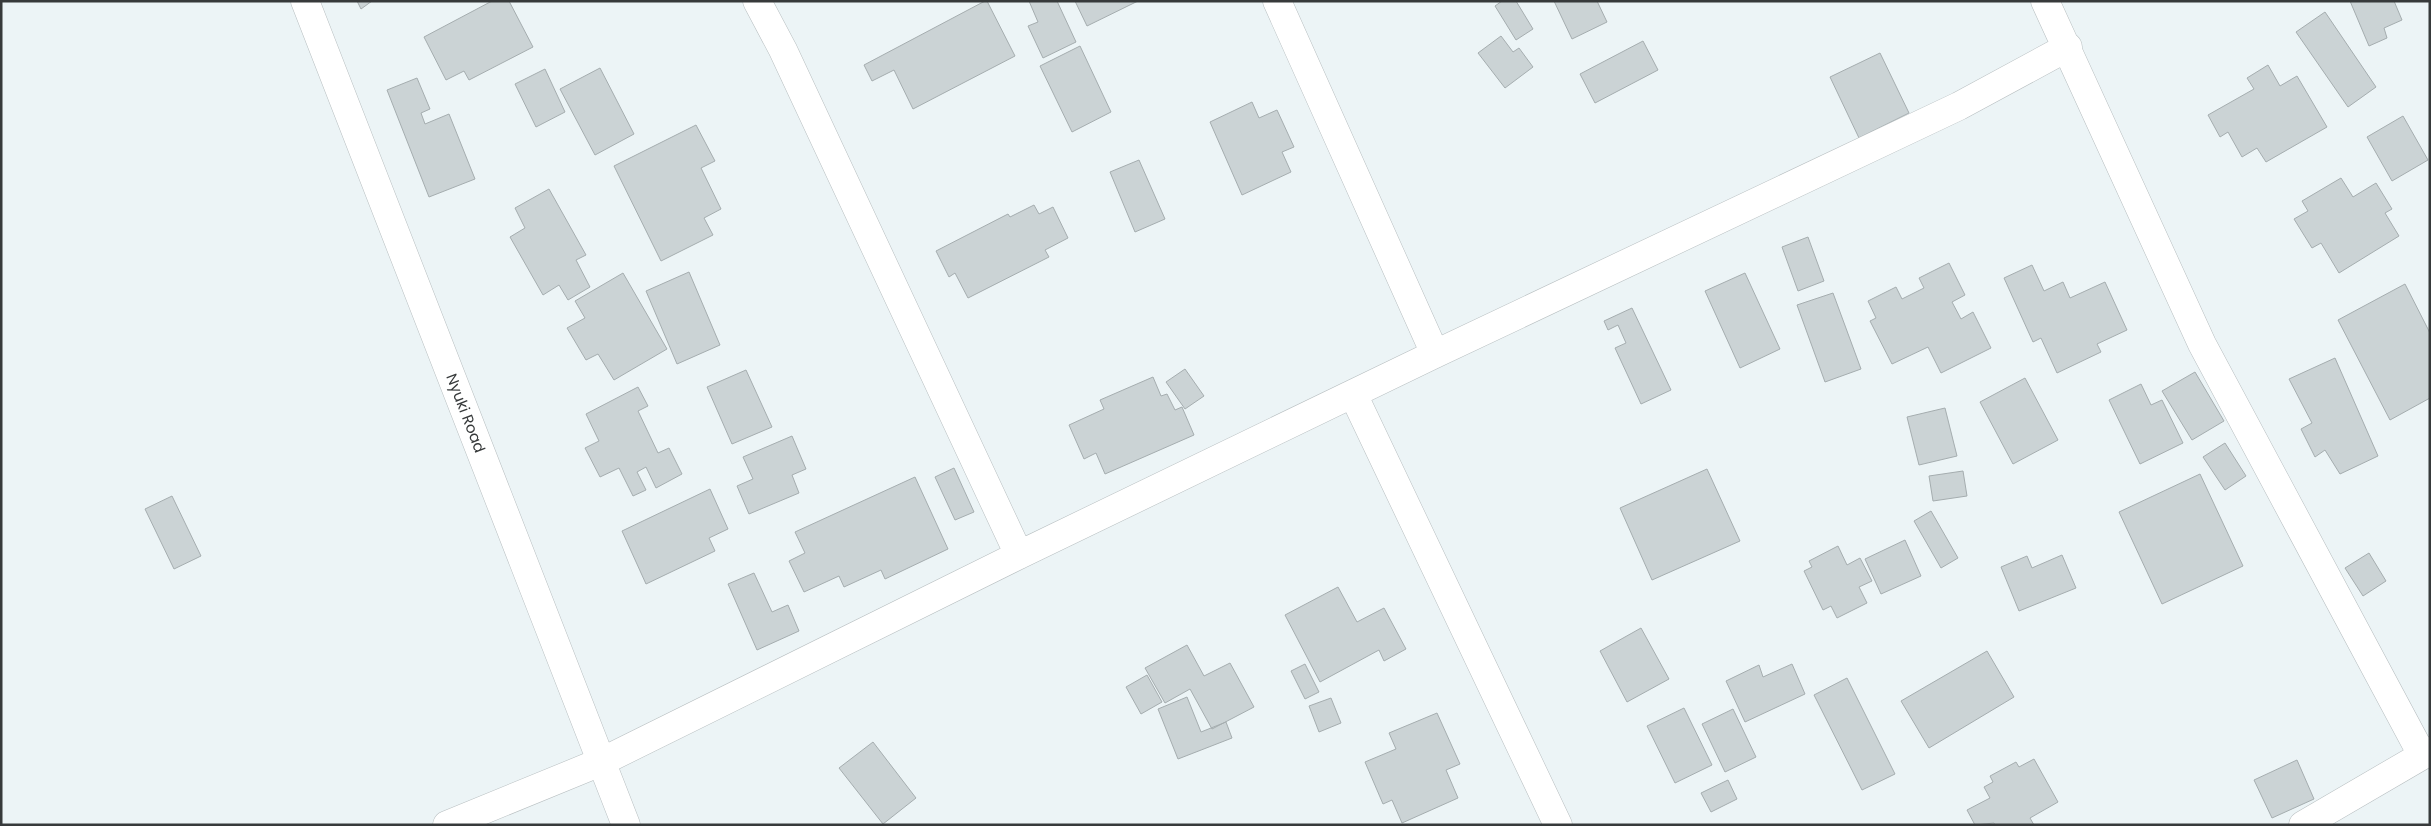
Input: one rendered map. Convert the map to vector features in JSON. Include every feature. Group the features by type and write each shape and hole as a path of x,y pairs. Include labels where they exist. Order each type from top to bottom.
{"street":[{"name":"Nyuki Road","path":"305,1 603,761 626,825"},
{"path":"757,1 783,50 1019,555"},
{"path":"1277,1 1435,354"},
{"path":"2045,1 2068,47 2202,344 2426,753 2303,825"},
{"path":"447,825 603,761 1019,555 1435,354 1960,106 2068,47"},
{"path":"1353,394 1558,825"}],"building":[{"path":"357,1 372,1 361,9"},
{"path":"492,1 509,1 533,47 469,80 464,71 446,80 424,37"},
{"path":"987,1 1015,56 913,109 894,70 872,81 864,65"},
{"path":"1029,1 1057,1 1076,42 1043,58 1028,26 1038,22"},
{"path":"1075,1 1138,1 1087,26"},
{"path":"1502,1 1516,1 1533,29 1516,40 1495,6"},
{"path":"1554,1 1597,1 1607,22 1572,39"},
{"path":"2350,1 2394,1 2402,20 2384,28 2387,38 2369,46"},
{"path":"2325,12 2376,87 2348,107 2296,32"},
{"path":"1501,36 1513,52 1519,48 1533,67 1505,88 1478,53"},
{"path":"1643,41 1658,70 1595,103 1580,74"},
{"path":"1080,46 1111,112 1072,132 1040,66"},
{"path":"1880,53 1909,113 1859,138 1830,77"},
{"path":"2268,65 2280,86 2297,76 2327,127 2266,162 2257,148 2242,157 2228,132 2220,137 2208,115 2254,89 2247,78"},
{"path":"600,68 634,134 595,155 560,89"},
{"path":"545,69 565,112 536,127 515,84"},
{"path":"417,78 430,109 421,113 425,124 449,114 475,179 429,197 387,90"},
{"path":"1252,102 1259,118 1277,110 1294,147 1282,152 1291,172 1242,195 1210,122"},
{"path":"2403,116 2428,160 2392,181 2367,137"},
{"path":"696,125 715,161 701,168 721,209 704,218 713,235 661,261 614,166"},
{"path":"1139,160 1165,219 1135,232 1110,172"},
{"path":"2341,178 2353,197 2376,183 2392,209 2385,213 2399,236 2339,273 2321,243 2312,248 2294,219 2308,211 2302,201"},
{"path":"549,189 586,255 576,260 590,287 568,300 559,285 543,295 510,237 525,228 515,208"},
{"path":"1034,205 1039,214 1053,207 1068,238 1045,250 1049,257 968,298 955,273 949,277 936,251 1008,214 1010,217"},
{"path":"1808,237 1824,281 1798,291 1782,247"},
{"path":"1949,263 1965,295 1952,302 1961,319 1973,312 1991,348 1941,373 1928,347 1892,364 1870,321 1876,318 1868,301 1896,287 1902,299 1924,288 1919,278"},
{"path":"2032,265 2044,291 2063,282 2070,298 2105,282 2127,330 2097,344 2101,352 2057,373 2041,338 2033,342 2004,278"},
{"path":"689,272 720,345 677,364 646,291"},
{"path":"623,273 667,349 614,380 598,354 586,360 567,328 585,318 575,301"},
{"path":"1745,273 1780,349 1740,368 1705,291"},
{"path":"2405,284 2430,333 2430,398 2390,420 2338,320"},
{"path":"1833,293 1861,369 1825,382 1797,305"},
{"path":"1632,308 1671,390 1641,404 1615,348 1626,343 1618,325 1608,330 1604,321"},
{"path":"2335,358 2378,456 2340,474 2325,450 2315,457 2301,429 2312,423 2289,379"},
{"path":"1185,369 1204,396 1185,409 1166,382"},
{"path":"746,370 772,427 732,444 707,387"},
{"path":"2195,372 2224,421 2192,440 2162,391"},
{"path":"1153,377 1161,396 1167,394 1175,410 1182,407 1194,435 1105,474 1096,453 1084,459 1069,425 1104,409 1100,400"},
{"path":"2025,378 2058,440 2013,464 1980,402"},
{"path":"2141,384 2151,405 2162,400 2183,443 2140,464 2109,400"},
{"path":"638,387 648,406 638,411 658,453 669,448 682,474 656,488 646,467 637,472 646,490 633,496 619,468 600,477 585,448 599,441 586,414"},
{"path":"1945,408 1957,456 1919,465 1907,417"},
{"path":"792,436 806,469 792,475 799,493 749,514 737,486 753,479 743,457"},
{"path":"2225,443 2246,476 2225,490 2203,457"},
{"path":"954,468 974,512 955,520 935,477"},
{"path":"1707,469 1740,541 1652,580 1620,508"},
{"path":"1963,471 1967,496 1933,501 1929,476"},
{"path":"2200,474 2243,566 2162,604 2119,512"},
{"path":"915,477 948,549 885,579 881,570 844,587 839,576 804,592 789,561 805,553 795,532"},
{"path":"710,489 728,529 709,538 715,551 646,584 622,531"},
{"path":"172,496 201,556 174,569 145,509"},
{"path":"1931,511 1958,558 1941,568 1914,521"},
{"path":"1905,540 1921,576 1881,594 1865,559"},
{"path":"1838,546 1847,565 1860,558 1872,581 1859,587 1867,603 1837,618 1831,606 1823,610 1804,571 1812,567 1809,561"},
{"path":"2369,553 2386,581 2363,596 2345,568"},
{"path":"2062,555 2076,588 2019,611 2001,567 2027,556 2032,568"},
{"path":"754,573 772,612 788,605 799,631 757,650 728,584"},
{"path":"1338,587 1357,622 1384,608 1406,649 1384,661 1379,650 1320,682 1285,615"},
{"path":"1641,628 1669,679 1627,702 1600,651"},
{"path":"1187,645 1204,676 1230,663 1254,707 1212,729 1190,689 1165,703 1145,668"},
{"path":"1987,651 2014,697 1929,748 1901,701"},
{"path":"1305,664 1319,692 1305,699 1291,671"},
{"path":"1792,664 1805,694 1745,722 1726,681 1759,665 1763,677"},
{"path":"1147,675 1162,702 1141,714 1126,687"},
{"path":"1847,678 1895,774 1862,790 1814,695"},
{"path":"1187,697 1201,732 1226,722 1232,738 1178,759 1158,709"},
{"path":"1331,698 1341,723 1319,732 1309,706"},
{"path":"1684,708 1712,765 1675,783 1647,726"},
{"path":"1733,709 1756,757 1725,772 1702,724"},
{"path":"1437,713 1460,764 1446,770 1458,798 1402,823 1392,800 1383,804 1365,762 1396,749 1389,733"},
{"path":"873,742 916,798 883,824 839,768"},
{"path":"2034,759 2058,802 2030,818 2034,825 1995,825 1994,823 1975,825 1967,810 1990,798 1984,787 1993,782 1990,776 2016,762 2019,767"},
{"path":"2297,760 2314,799 2272,818 2254,780"},
{"path":"1728,780 1737,799 1711,812 1701,793"}]}
